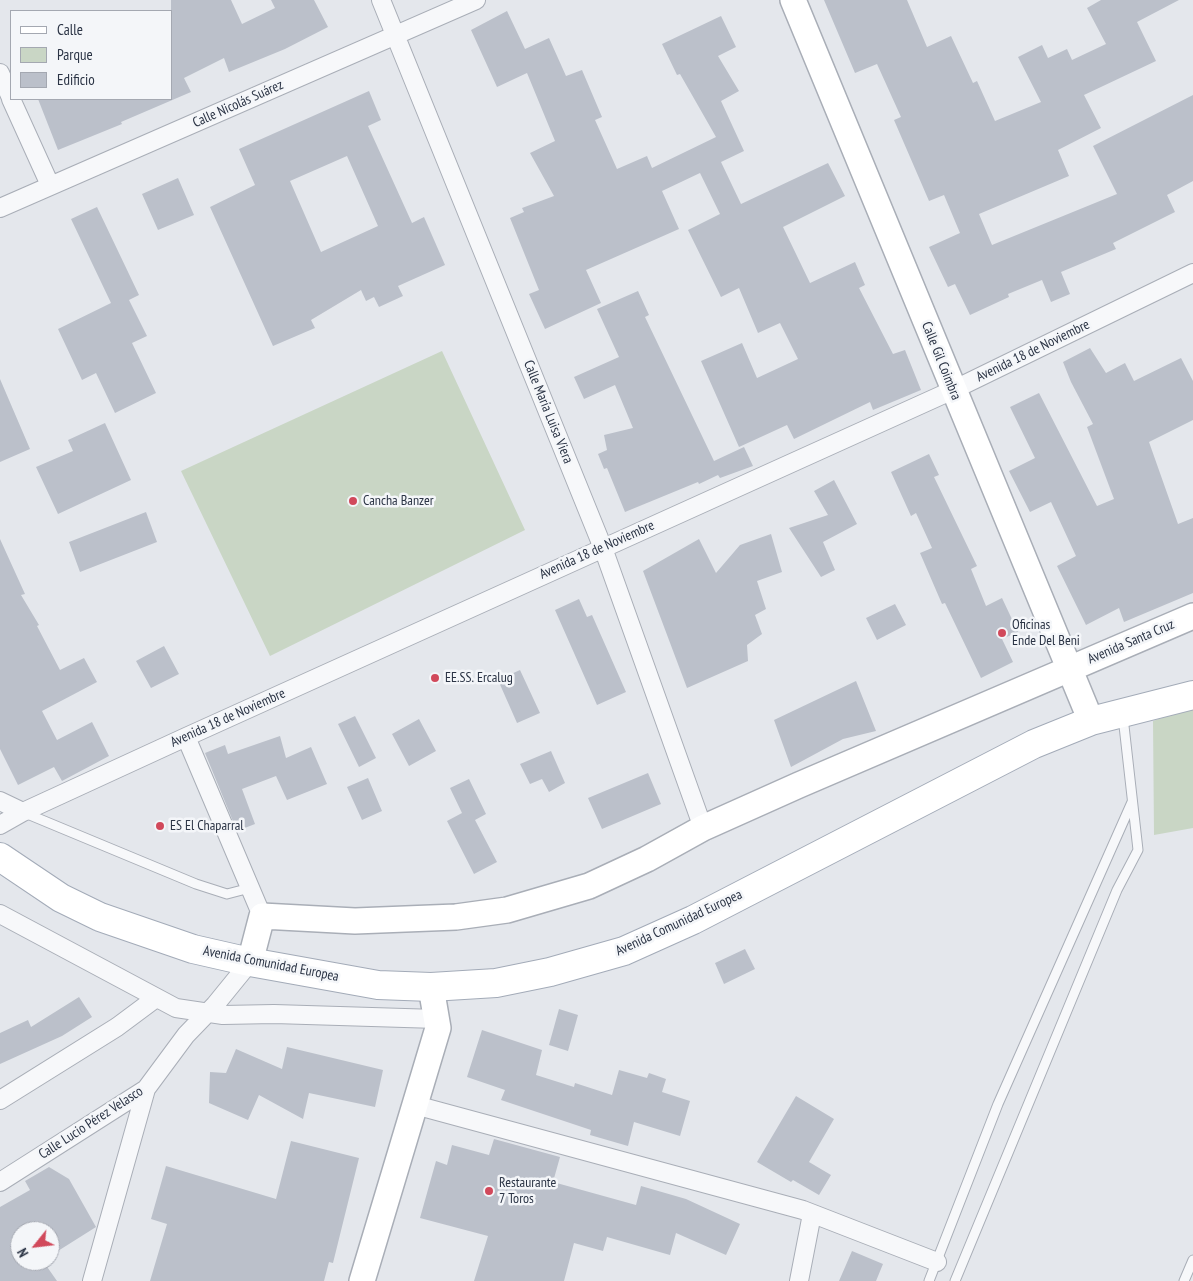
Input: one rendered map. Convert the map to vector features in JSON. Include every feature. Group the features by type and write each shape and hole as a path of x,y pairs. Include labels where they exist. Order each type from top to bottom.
{"main road":[{"name":"Avenida Comunidad Europea","path":"0,857 61,898 100,916 193,949 250,962 378,985 431,987 496,983 550,972 624,951 693,920 1034,744 1091,721 1193,695"}],"street":[{"name":"Calle María Luisa Viera","path":"381,0 603,548 703,828"},
{"name":"Calle Nicolás Suárez","path":"0,208 476,0"},
{"name":"Calle Gil Coimbra","path":"793,0 1091,721"},
{"path":"0,73 10,97"},
{"path":"11,100 50,185"},
{"name":"Avenida 18 de Noviembre","path":"0,825 23,812 186,737 953,390 1193,273"},
{"name":"Avenida Santa Cruz","path":"262,916 354,921 456,917 507,910 589,886 647,859 703,828 1068,668 1193,616"},
{"path":"186,737 262,916 250,962"},
{"path":"0,801 23,812"},
{"path":"0,914 176,1008 223,1016 274,1014 436,1019"},
{"name":"Calle Lucio Pérez Velasco","path":"0,1182 146,1089 186,1035 250,962"},
{"path":"362,1281 438,1028 431,987"},
{"path":"0,1100 117,1027 156,998"},
{"path":"92,1281 146,1089"},
{"path":"415,1106 812,1214 937,1262"},
{"path":"799,1281 812,1214"}],"lane":[{"path":"955,1281 1117,890 1138,850 1122,714"},
{"path":"929,1281 998,1104 1132,802"},
{"path":"23,812 196,884 227,894 250,888"},
{"path":"1184,1281 1193,1260"}],"green space":[{"name":"Cancha Banzer","path":"442,351 525,530 270,656 181,471"},
{"path":"1193,707 1193,828 1154,835 1153,721"}],"building":[{"path":"171,0 231,0 242,24 275,8 271,0 314,0 328,27 285,49 229,72 224,58 184,78 191,92 121,122 122,124 58,150 38,100 172,100"},
{"path":"824,0 907,0 927,47 951,36 973,83 977,81 995,121 1041,102 1018,57 1042,45 1048,58 1067,49 1072,60 1106,44 1087,8 1101,0 1179,0 1137,22 1156,61 1084,95 1101,128 1058,150 1069,176 979,214 992,245 1117,194 1093,146 1193,95 1193,181 1167,195 1175,212 1113,243 1116,249 1061,272 1070,294 1051,302 1042,280 1008,294 1009,297 970,315 955,284 948,287 929,247 960,233 944,195 929,201 894,120 901,117 877,64 855,73"},
{"path":"507,11 525,49 549,38 566,76 582,70 602,117 595,120 617,169 647,156 652,168 716,137 680,74 677,75 662,44 721,16 736,47 718,56 739,91 721,101 744,151 721,162 741,204 828,163 845,196 783,227 810,283 855,262 865,285 859,288 893,354 905,350 921,390 873,410 870,402 794,439 787,425 739,447 701,361 742,343 757,378 798,359 780,323 758,333 739,288 721,297 688,230 720,214 700,173 662,191 679,229 586,270 601,303 545,329 529,294 539,290 510,218 524,212 522,208 554,196 530,153 555,141 527,73 497,87 471,30"},
{"path":"369,91 381,120 368,126 412,223 424,217 445,265 398,286 403,296 379,307 374,297 366,301 361,290 311,320 315,328 273,346 210,207 255,185 239,149","holes":["347,156 378,226 321,252 290,181"]},
{"path":"178,178 194,215 158,230 142,194"},
{"path":"97,207 139,295 129,300 147,336 132,343 156,393 115,413 96,373 82,380 58,329 111,303 71,219"},
{"path":"638,291 649,315 645,317 714,461 744,447 753,466 720,478 718,475 699,484 698,482 625,512 607,468 604,469 598,454 607,450 604,435 633,428 615,385 584,399 574,377 619,357 597,309"},
{"path":"1090,348 1106,373 1125,363 1134,381 1181,358 1193,381 1193,420 1149,442 1178,524 1193,518 1193,593 1124,622 1119,608 1086,625 1057,566 1076,556 1051,502 1030,512 1009,471 1035,458 1010,407 1039,393 1097,506 1114,499 1087,427 1093,424 1071,382 1063,362"},
{"path":"0,379 30,449 0,462"},
{"path":"105,423 131,480 58,514 36,467 73,451 68,440"},
{"path":"929,454 939,475 934,477 977,566 971,569 986,606 1002,598 1018,632 1002,639 1013,662 981,678 945,603 942,604 920,553 932,548 916,513 911,516 891,472"},
{"path":"834,480 857,524 823,542 835,570 821,577 789,528 828,515 814,491"},
{"path":"146,512 157,542 80,572 69,542"},
{"path":"771,534 782,572 757,581 766,609 755,615 762,634 747,645 748,661 687,688 643,571 699,539 716,573 740,545"},
{"path":"0,539 25,594 21,595 39,625 37,626 60,670 84,658 97,682 42,711 57,740 92,722 109,756 62,781 54,767 18,785 0,749"},
{"path":"579,599 587,617 592,615 626,692 597,705 555,610"},
{"path":"895,604 906,625 877,640 866,618"},
{"path":"164,646 179,674 151,688 136,661"},
{"path":"520,670 540,713 517,723 498,680"},
{"path":"856,681 876,731 843,739 791,767 774,720"},
{"path":"355,716 376,758 359,767 338,724"},
{"path":"419,719 436,751 409,766 392,734"},
{"path":"280,736 286,758 311,747 327,784 287,800 276,776 242,789 255,824 237,831 205,753 225,745 228,754"},
{"path":"551,751 565,783 549,792 542,779 530,784 520,764"},
{"path":"648,773 661,804 602,829 588,798"},
{"path":"368,778 382,811 362,820 347,787"},
{"path":"469,779 486,814 475,820 497,862 474,874 447,821 462,813 450,788"},
{"path":"745,949 755,969 724,984 715,963"},
{"path":"79,997 92,1017 62,1036 0,1064 0,1033 28,1020 31,1027"},
{"path":"559,1009 578,1015 568,1051 549,1045"},
{"path":"482,1030 542,1050 536,1075 574,1087 575,1083 612,1095 619,1070 647,1078 649,1073 666,1079 662,1092 690,1101 680,1136 634,1122 628,1146 590,1135 591,1130 501,1100 505,1090 467,1077"},
{"path":"287,1047 383,1070 375,1107 309,1093 303,1119 259,1095 248,1120 209,1103 210,1072 226,1073 236,1049 282,1069"},
{"path":"796,1096 834,1119 809,1162 831,1175 819,1195 793,1180 791,1182 757,1162"},
{"path":"494,1139 560,1157 553,1182 636,1205 641,1186 686,1199 740,1224 726,1255 676,1233 670,1255 607,1237 603,1251 574,1243 564,1281 474,1281 488,1236 420,1218 436,1161 447,1165 452,1145 489,1155"},
{"path":"291,1141 359,1158 333,1263 329,1262 324,1281 150,1281 167,1224 151,1219 166,1166 276,1199"},
{"path":"49,1167 69,1179 96,1227 60,1250 60,1221 10,1221 10,1271 50,1271 57,1281 0,1281 0,1207 30,1190 25,1181"},
{"path":"852,1251 883,1264 876,1281 839,1281"}],"place":[{"name":"Cancha Banzer","path":"353,501"},
{"name":"Oficinas Ende Del Beni","path":"1002,633"},
{"name":"EE.SS. Ercalug","path":"435,678"},
{"name":"ES El Chaparral","path":"160,826"},
{"name":"Restaurante 7 Toros","path":"489,1191"}]}
